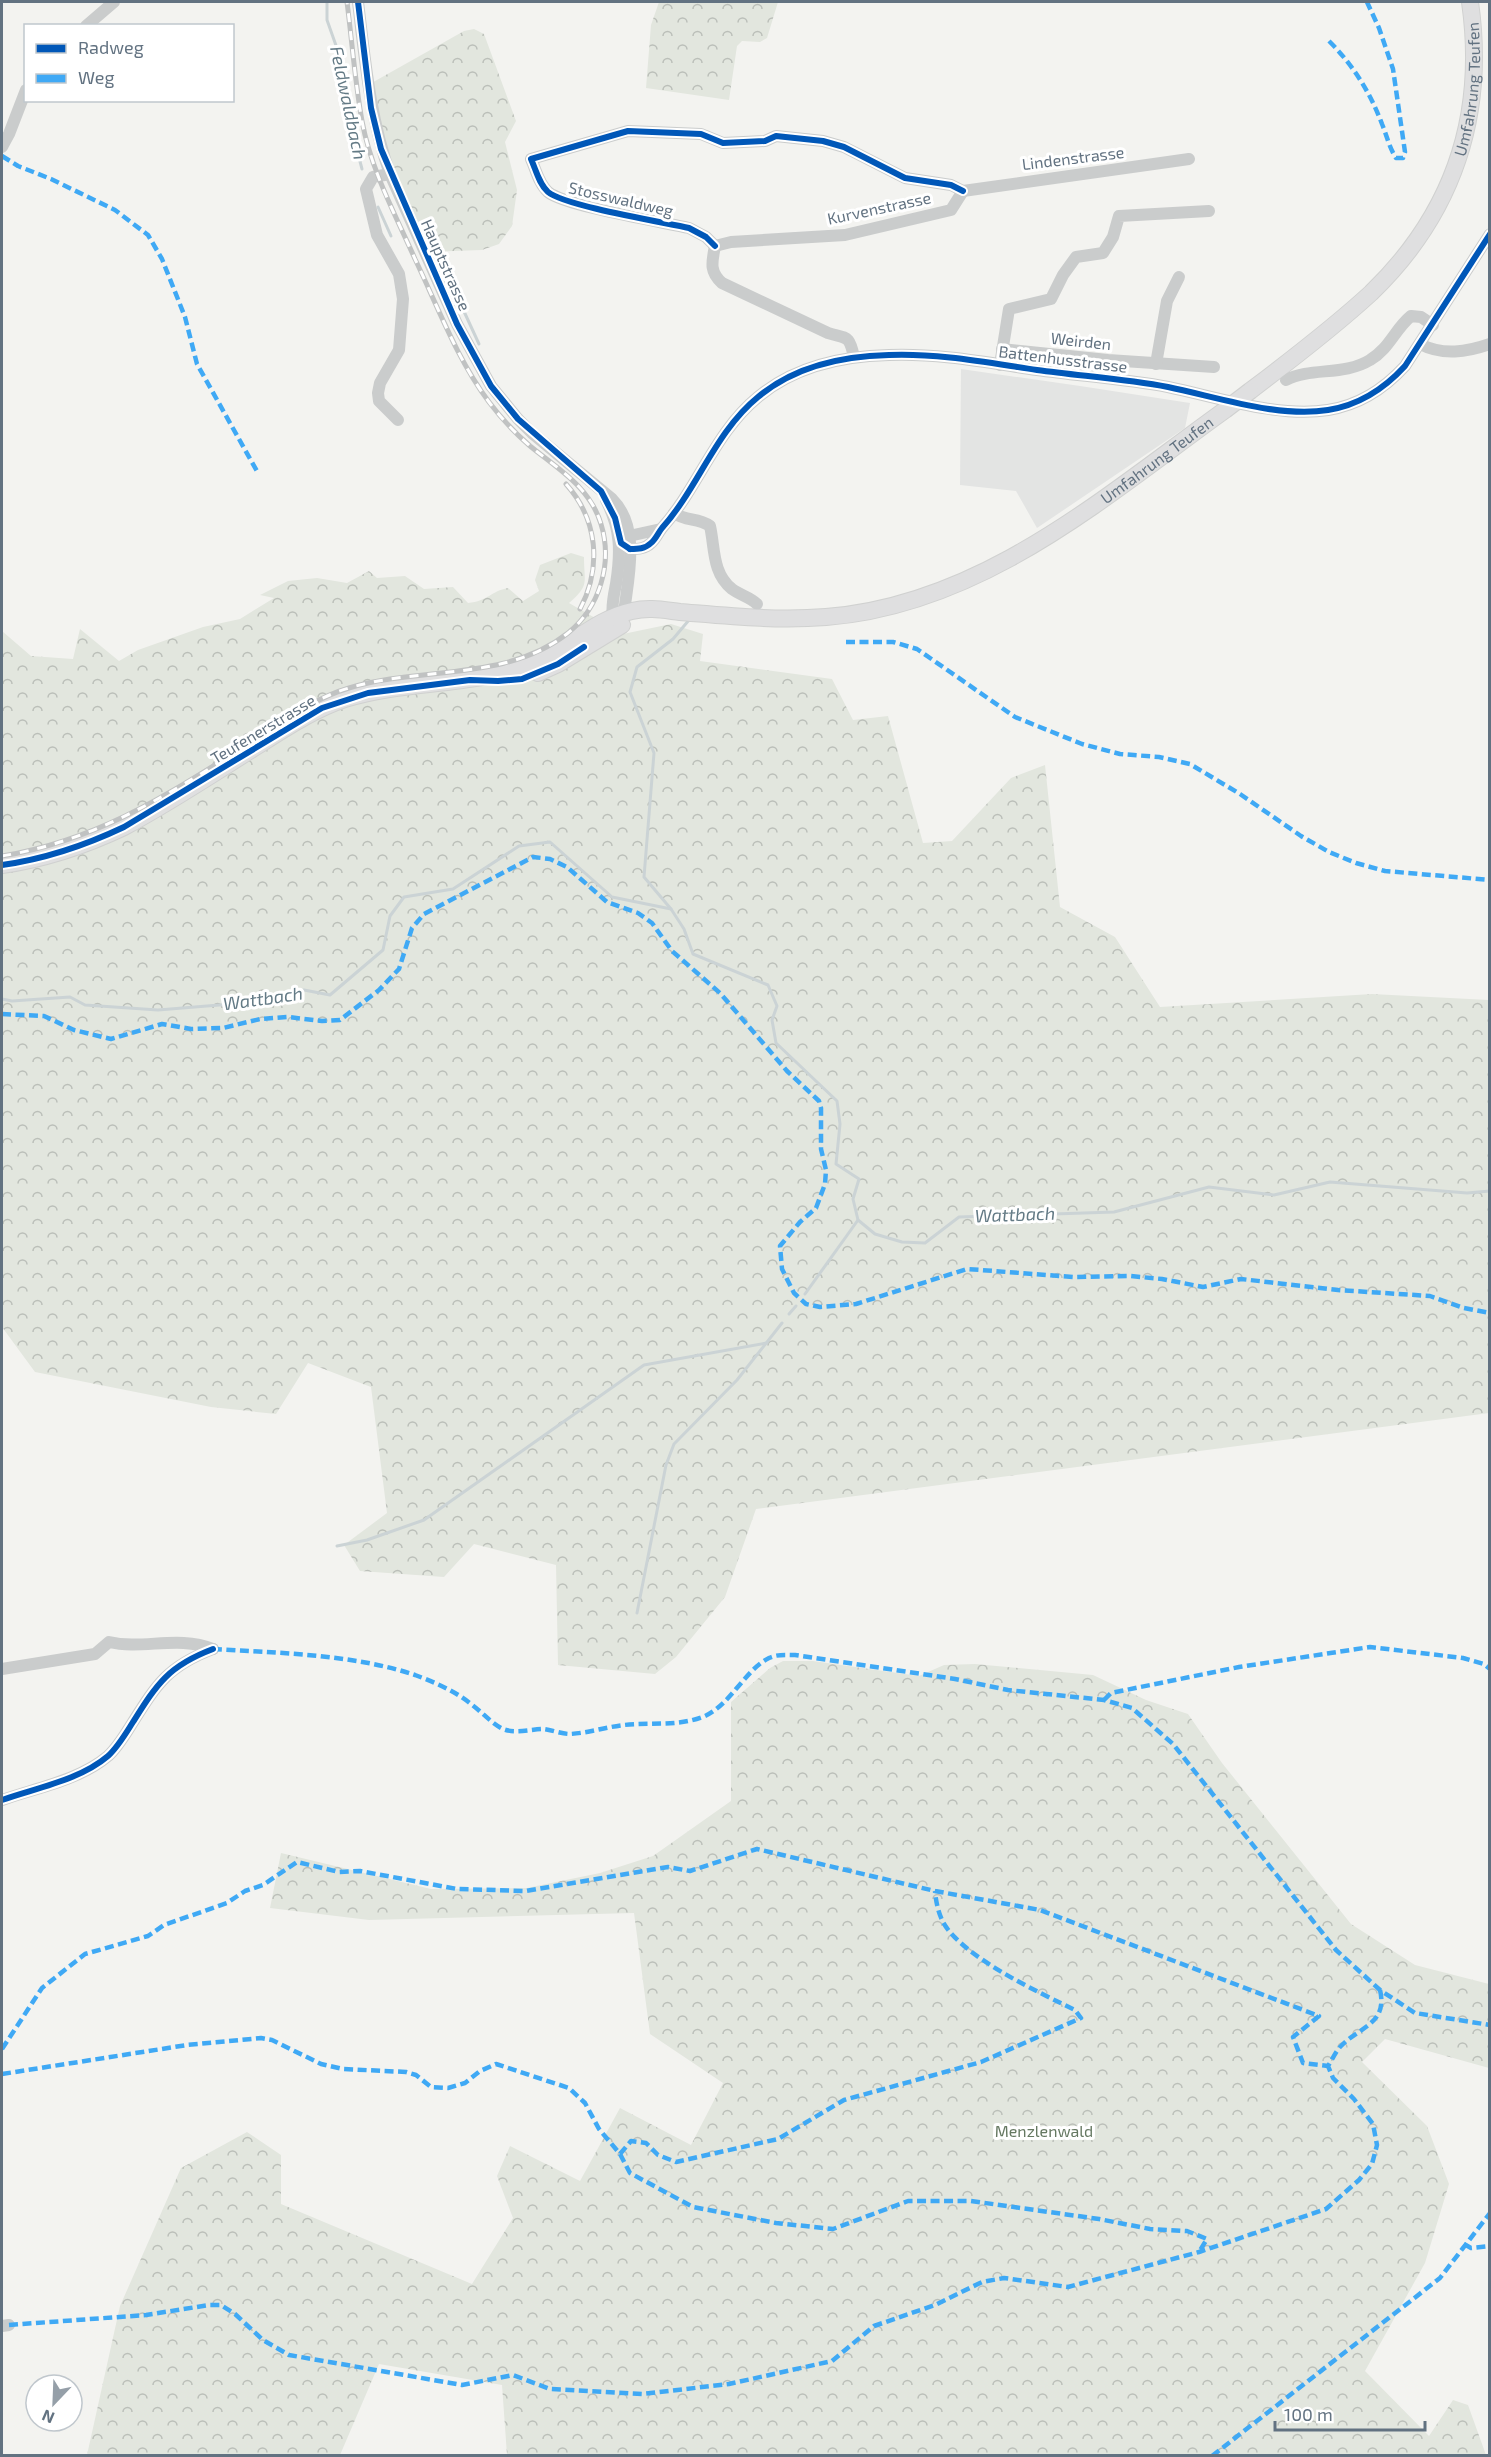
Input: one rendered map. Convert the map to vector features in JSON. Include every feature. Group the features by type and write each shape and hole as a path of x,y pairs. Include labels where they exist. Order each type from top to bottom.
{"main road":[{"name":"Umfahrung Teufen","path":"620,618 678,612 755,618 828,617 886,608 952,587 997,567 1052,534 1226,410 1372,292 1412,245 1438,206 1456,166 1470,116 1475,66 1470,2"},
{"name":"Teufenerstrasse","path":"2,865 62,853 93,842 124,827 322,708 368,693 471,680 498,681 531,676 558,663 620,618"}],"street":[{"path":"88,24 114,2"},
{"name":"Hauptstrasse","path":"358,2 371,108 381,148 390,174 457,324 491,386 518,419 617,504 626,522 627,543"},
{"path":"2,147 24,95"},
{"name":"Stosswaldweg","path":"701,134 628,131 531,159 542,186 549,194 574,203 689,228 706,237 715,246"},
{"name":"Kurvenstrasse","path":"701,134 723,143 765,141 776,136 823,141 844,147 905,178 951,185 963,191 951,210 845,235 731,242 715,246"},
{"name":"Lindenstrasse","path":"963,191 1189,159"},
{"path":"390,174 373,177 366,189 377,235 399,274 404,299 399,350 380,383 378,393 379,401 398,420"},
{"path":"1000,365 1009,309 1051,299 1063,275 1076,257 1103,254 1113,237 1119,216 1209,211"},
{"name":"Battenhusstrasse","path":"627,543 639,549 649,545 674,513 731,425 759,396 782,380 807,368 854,357 918,356 1000,365 1164,387 1271,409 1299,412 1327,410 1359,401 1388,384 1405,366 1490,234"},
{"path":"715,246 711,268 715,277 722,283 828,333 847,337 852,344 854,357"},
{"path":"1156,364 1167,301 1179,276"},
{"path":"1286,380 1296,375 1338,371 1368,361 1382,352 1411,316 1421,317 1432,325"},
{"path":"1420,344 1450,352 1472,351 1490,344"},
{"name":"Weirden","path":"1002,348 1156,364 1214,367"},
{"path":"674,513 684,519 704,522 710,526 716,563 723,579 732,589 757,604"},
{"path":"620,618 627,543"},
{"path":"2,1669 95,1654 109,1642 126,1646 173,1642 200,1644 213,1649 179,1664 161,1680 116,1747 97,1764 60,1781 2,1800"}],"shaded area":[{"path":"961,369 1190,403 1185,428 1037,528 1016,491 960,485"}],"green space":[{"path":"659,2 778,2 767,38 760,42 742,41 737,46 729,100 646,88 651,25"},
{"path":"474,29 484,34 516,121 505,142 517,190 512,226 499,244 482,250 425,252 390,174 368,85 464,31"},
{"path":"571,553 584,557 585,578 580,592 569,603 623,634 671,624 703,634 700,661 832,679 853,720 888,716 923,843 952,841 1011,778 1045,765 1060,907 1115,937 1160,1007 1372,994 1489,1000 1489,1413 756,1509 725,1597 676,1657 655,1674 558,1665 556,1565 474,1544 444,1577 360,1571 344,1545 387,1513 371,1387 308,1363 276,1414 211,1407 35,1372 2,1327 2,631 31,656 73,659 80,629 119,661 138,650 203,627 240,619 274,598 260,595 288,581 317,578 347,583 369,571 377,578 405,576 424,589 453,587 468,603 508,588 523,601 539,591 535,580 540,565"},
{"name":"Menzlenwald","path":"783,1661 813,1661 919,1676 944,1665 975,1664 1093,1675 1146,1700 1188,1714 1222,1763 1351,1924 1415,1965 1489,1984 1489,2068 1385,2039 1362,2062 1427,2126 1449,2184 1425,2263 1365,2371 1429,2436 1453,2400 1468,2405 1486,2455 507,2455 502,2385 379,2364 340,2455 87,2455 120,2306 181,2168 247,2132 281,2155 281,2204 472,2284 513,2218 497,2176 510,2146 580,2181 620,2108 691,2145 723,2083 650,2034 634,1913 369,1920 270,1908 281,1853 431,1889 527,1888 600,1873 653,1856 731,1801 731,1702 770,1668"}],"waterway":[{"name":"Feldwaldbach","path":"327,2 327,20 339,54 354,139 362,169"},
{"name":"Feldwaldbach","path":"378,207 391,236"},
{"name":"Feldwaldbach","path":"450,281 479,344"},
{"name":"Feldwaldbach","path":"671,909 644,877 654,753 630,692 637,667 673,639 689,620"},
{"name":"Wattbach","path":"2,999 12,1001 70,997 85,1005 158,1010 257,1002 304,990 330,995 383,950 390,916 404,897 453,889 519,846 550,842 612,897 671,909 684,929 693,954 768,985 777,1006 772,1020 776,1043 837,1101 840,1124 836,1164 859,1179 853,1199 858,1220 875,1234 902,1242 925,1243 959,1217 1114,1212 1209,1187 1274,1195 1330,1182 1467,1193 1490,1191"},
{"path":"805,1294 858,1220"},
{"path":"789,1314 796,1306"},
{"path":"637,1613 666,1465 674,1444 737,1380 782,1323"},
{"path":"337,1546 367,1540 424,1520 644,1365 767,1343"}],"railway":[{"path":"2,856 69,839 129,814 186,783 308,706 335,693 377,681 490,666 544,649 568,633 579,622 596,597 604,569 605,554 601,524 596,511 589,499 572,480 508,425 478,385 449,332 384,192 371,157 362,121 347,2"},
{"path":"566,484 585,513 593,544 592,577 580,609"}],"marked path":[{"path":"1329,41 1353,69 1366,90 1396,158 1403,158 1405,152 1393,69 1367,2"},
{"path":"2,156 18,166 115,210 148,235 162,259 185,317 197,364 258,473"},
{"path":"846,642 893,642 917,649 1015,717 1082,744 1120,754 1159,757 1190,764 1240,794 1301,836 1329,852 1356,863 1385,871 1490,880"},
{"path":"2,1014 44,1016 74,1030 111,1039 162,1024 191,1029 223,1028 260,1019 288,1017 322,1021 340,1020 379,990 399,969 412,928 424,914 533,857 550,859 567,867 607,902 638,913 652,923 672,951 720,993 787,1071 819,1101 821,1149 826,1170 825,1184 816,1208 800,1222 780,1246 782,1269 794,1293 806,1304 820,1307 856,1304 967,1269 1074,1277 1130,1276 1162,1279 1203,1287 1241,1279 1338,1290 1430,1296 1464,1308 1490,1313"},
{"path":"1104,1700 1111,1693 1239,1667 1370,1647 1463,1658 1484,1664 1490,1669"},
{"path":"213,1649 289,1653 391,1668 444,1687 465,1699 499,1727 513,1731 544,1729 570,1734 624,1725 685,1722 714,1711 760,1663 782,1655 955,1679 1008,1690 1104,1700 1132,1708 1173,1744 1336,1950 1380,1990 1415,2013 1490,2025"},
{"path":"2,2049 42,1988 85,1954 148,1936 164,1925 227,1903 245,1891 263,1885 297,1862 339,1872 360,1871 457,1889 526,1891 668,1867 690,1871 757,1849 935,1891 1040,1910 1319,2016 1293,2037 1303,2063 1328,2066"},
{"path":"620,2154 631,2141 646,2143 658,2155 676,2162 778,2139 844,2100 981,2062 1081,2018 1075,2010 1003,1973 967,1948 943,1922 937,1907 935,1891"},
{"path":"9,2325 146,2315 221,2305 235,2314 263,2340 289,2355 462,2385 513,2375 550,2389 642,2394 729,2384 832,2361 874,2326 935,2305 982,2282 1004,2278 1068,2287 1199,2252 1326,2209 1359,2180 1372,2164 1377,2145 1373,2124 1354,2099 1333,2078 1328,2066 1341,2046 1376,2018 1380,2010 1380,1990"},
{"path":"2,2074 187,2045 261,2038 272,2040 321,2064 343,2069 406,2072 416,2075 431,2087 448,2088 465,2083 480,2071 496,2064 569,2088 585,2103 599,2129 620,2154 630,2173 693,2207 776,2223 833,2229 908,2201 971,2201 1099,2219 1150,2229 1187,2231 1207,2239 1199,2252"},
{"path":"1212,2456 1440,2278 1490,2213"},
{"path":"1464,2244 1471,2248 1490,2246"}],"cycle path":[{"path":"358,2 371,108 381,149 457,324 491,386 518,419 601,491 615,518 621,543 630,549"},
{"path":"715,246 706,237 689,228 593,208 558,197 548,192 542,185 531,159 628,131 701,134 723,143 765,141 776,136 823,141 844,147 905,178 951,185 963,191"},
{"path":"630,549 644,548 654,540 686,496 718,443 743,411 758,397 772,386 803,370 836,361 889,355 945,357 1152,384 1268,409 1309,412 1340,408 1351,404 1380,389 1405,366 1490,234"},
{"path":"2,865 64,851 124,827 322,708 368,693 470,680 522,679 558,664 584,647"},
{"path":"2,1800 71,1777 97,1764 115,1748 149,1697 165,1678 185,1662 213,1649"}]}
